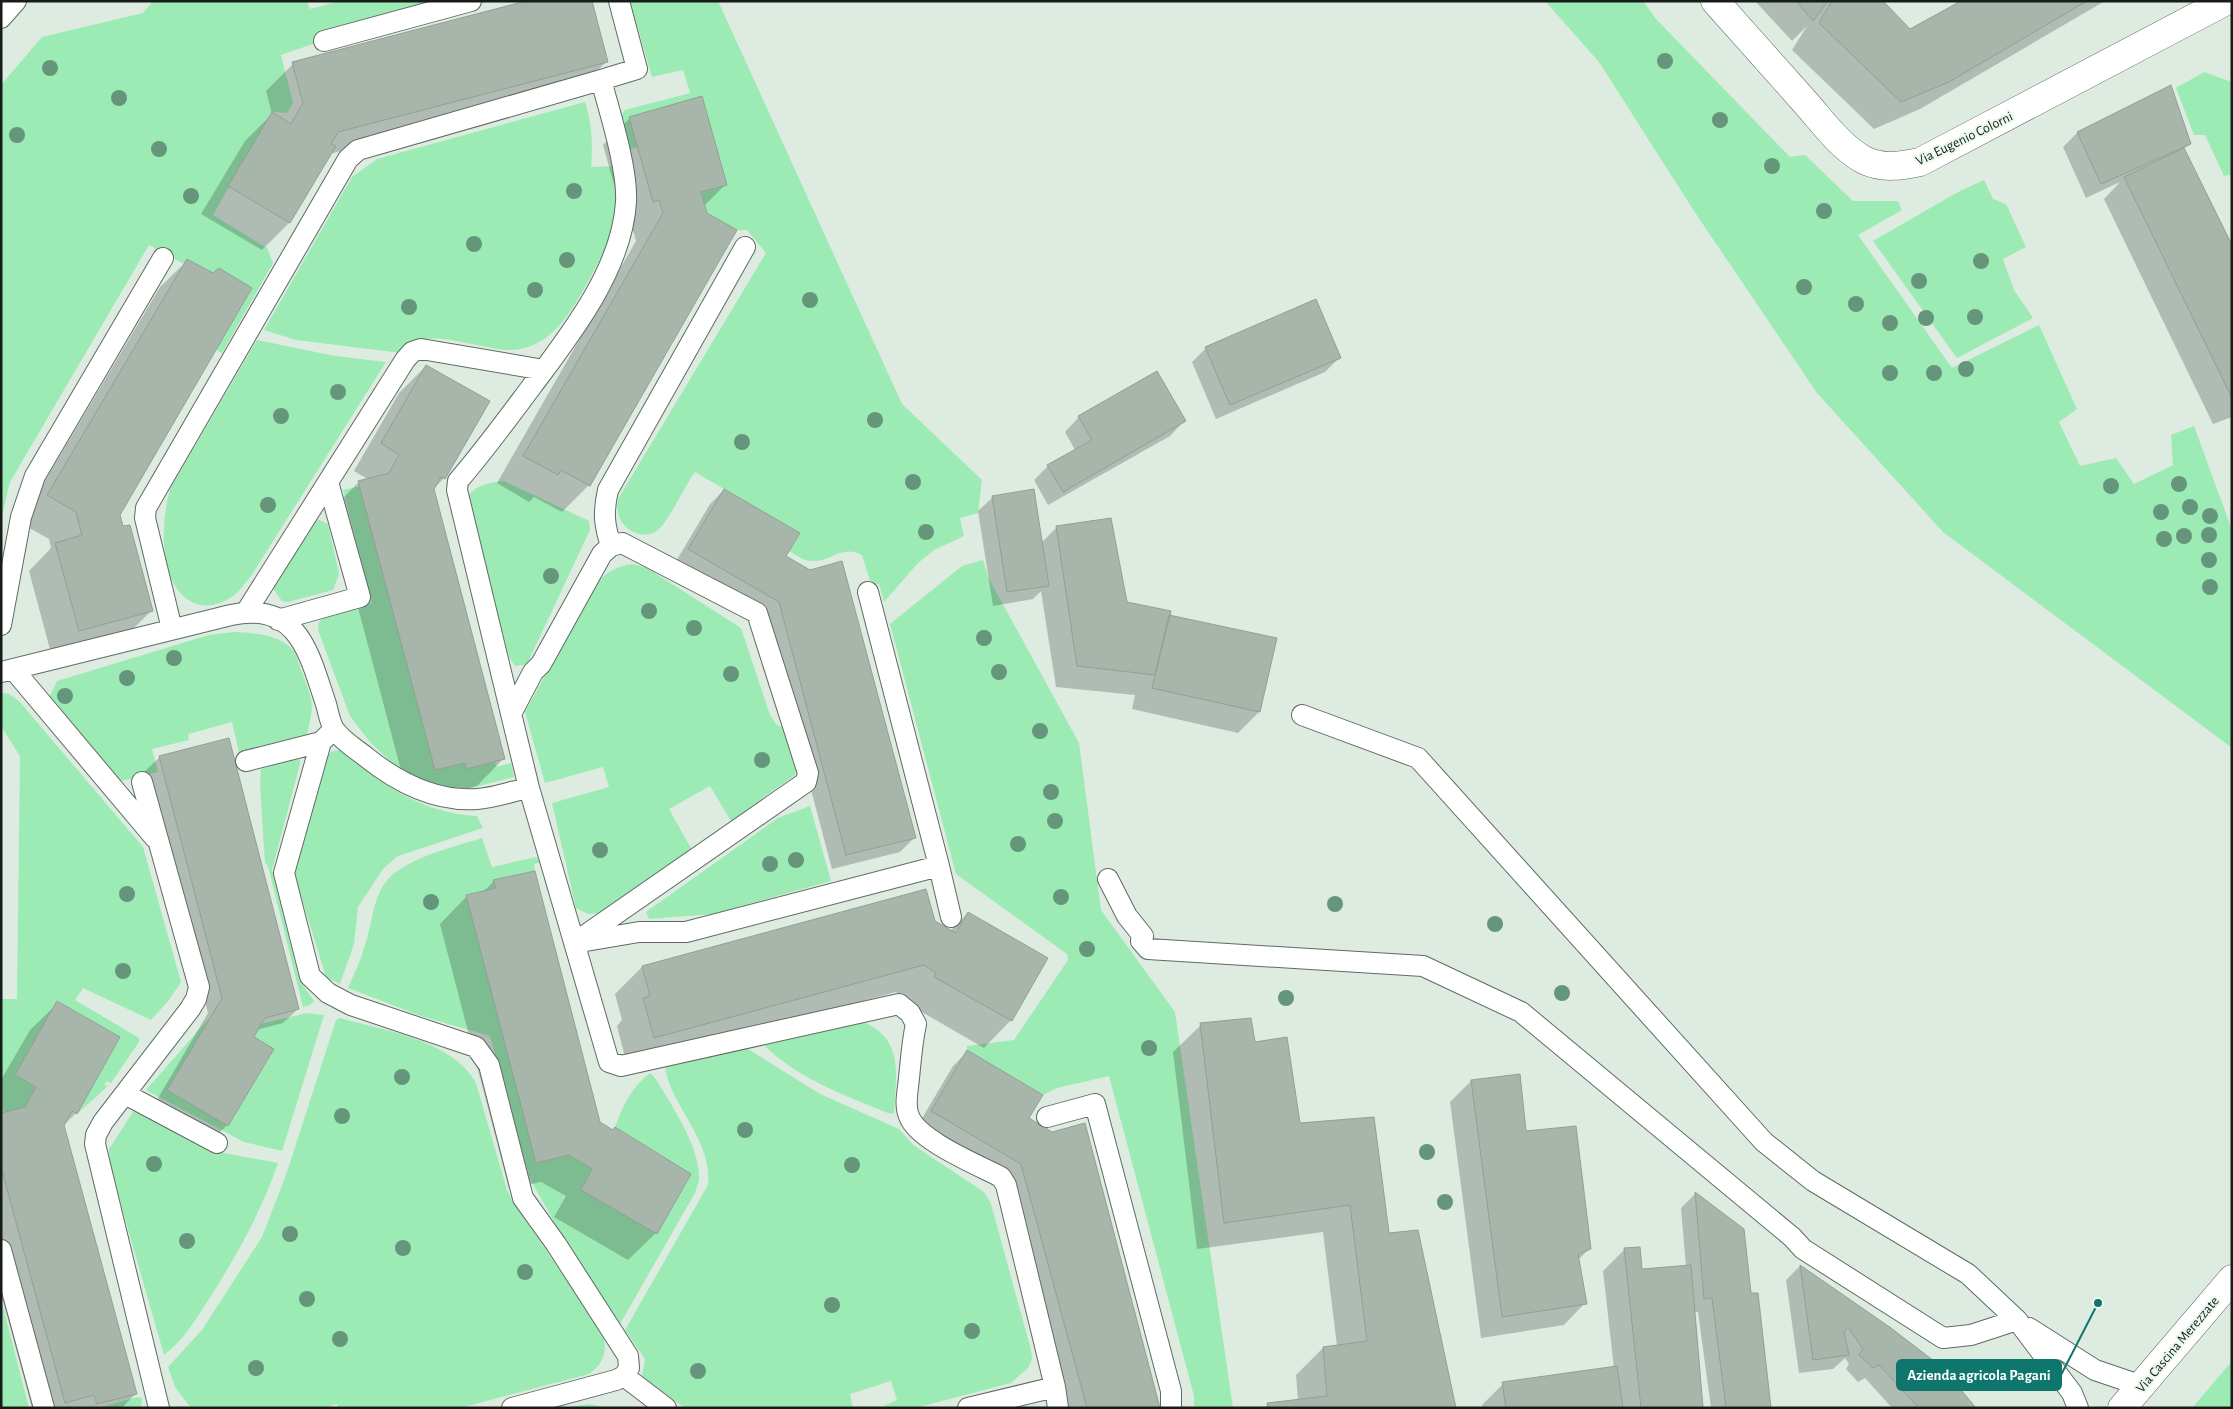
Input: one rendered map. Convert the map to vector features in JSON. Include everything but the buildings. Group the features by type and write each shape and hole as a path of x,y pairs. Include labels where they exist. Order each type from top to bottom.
{"street":[{"name":"Via Eugenio Colorni","path":"1715,1 1851,151 1865,160 1880,165 1902,166 1920,162 2226,1"},
{"name":"Via Cascina Merezzate","path":"2122,1408 2140,1397 2232,1279"}],"lane":[{"path":"1,18 16,1"},
{"path":"324,41 471,1"},
{"path":"172,629 145,518 146,508 348,159 358,150 637,69 619,1"},
{"path":"601,80 622,164 626,200 624,227 614,254 585,310 544,370 458,481 457,490 529,788 609,1062 621,1066 899,1004 910,1013 916,1024 912,1040 907,1104 909,1117 917,1129 929,1139 1001,1177 1006,1185 1055,1387 1058,1408"},
{"path":"610,546 604,522 604,509 608,490 746,247"},
{"path":"1,625 21,517 35,476 163,258"},
{"path":"246,612 405,360 412,352 421,349 544,370"},
{"path":"278,620 360,597 328,482"},
{"path":"511,714 533,672 541,664 602,554 610,546 622,543 757,613 808,773 806,782 574,943"},
{"path":"868,592 939,866 950,918"},
{"path":"159,844 7,670 246,612 260,612 278,620 299,635 307,648 327,736 284,873 310,976 328,993 351,1005 476,1047 483,1054 489,1065 523,1198 556,1244 628,1356 629,1368 624,1376 616,1380 512,1408"},
{"path":"1302,715 1418,758 1764,1142 1813,1181 1968,1274 2017,1320 2072,1393 2078,1408"},
{"path":"246,761 327,736 407,785 437,795 478,800 529,788"},
{"path":"142,782 199,988 196,999 190,1009 103,1122 96,1135 96,1144 158,1408"},
{"path":"574,943 639,932 686,932 939,866"},
{"path":"1108,879 1127,916 1143,936 1141,941 1143,945 1148,949 1423,966 1521,1012 1792,1237 1803,1249 1943,1338 1983,1332 2017,1320"},
{"path":"125,1094 217,1142"},
{"path":"1047,1117 1095,1104 1171,1391 1171,1408"},
{"path":"1,1250 44,1408"},
{"path":"2017,1320 2140,1397"},
{"path":"624,1376 666,1408"},
{"path":"968,1408 1055,1387"}],"green space":[{"path":"153,1 307,1 310,9 340,1 436,1 281,55 293,103 287,113 272,112 213,215 267,248 273,263 222,353 216,350 252,288 219,268 213,273 188,259 184,264 149,245 10,482 1,519 1,85 42,37 143,13"},
{"path":"630,1 718,1 902,404 982,480 978,513 960,518 964,536 934,550 918,563 884,602 879,584 871,584 862,555 848,552 818,561 808,561 800,558 789,551 799,533 695,472 668,517 655,532 643,534 635,532 627,528 620,518 617,507 618,499 766,253 747,230 737,230 707,213 701,192 727,184 702,96 638,147 628,150 620,118 625,110 690,93 683,70 652,77"},
{"path":"1545,1 1643,1 1656,19 1790,157 1805,155 1853,201 1898,201 1902,210 1858,235 1952,368 2039,325 2077,409 2059,422 2080,466 2116,458 2134,484 2173,465 2171,435 2194,426 2232,530 2232,748 1943,532 1817,393 1694,211 1599,62"},
{"path":"2204,72 2232,82 2232,174 2224,176 2205,135 2194,135 2176,88"},
{"path":"585,102 591,134 591,167 618,166 616,219 607,246 583,290 559,326 549,335 525,348 510,350 450,340 428,339 417,342 401,353 296,340 264,330 352,177 377,159"},
{"path":"1984,180 1993,199 2006,204 2026,247 2003,259 2014,290 2033,318 1957,358 1873,241 1958,192"},
{"path":"257,340 335,356 386,362 251,576 238,592 229,599 216,604 197,604 184,597 175,585 168,570 164,535 167,501 171,487"},
{"path":"504,481 589,521 590,530 528,662 515,666 509,657 467,498 479,487"},
{"path":"360,486 435,770 465,763 467,769 495,762 497,767 511,763 514,777 467,789 433,785 409,774 392,763 369,741 350,716 318,630 319,622 325,616 372,603 343,490"},
{"path":"319,520 328,524 339,574 333,590 288,602 282,601 272,587 314,522"},
{"path":"983,560 988,577 1079,743 1101,910 1175,1012 1233,1408 1194,1408 1194,1396 1109,1076 1057,1088 1043,1095 967,1050 967,1046 1014,1040 1068,960 1067,954 956,874 890,624 962,566"},
{"path":"633,564 647,568 741,628 770,715 776,724 789,732 799,765 795,775 731,821 710,786 669,809 692,850 604,913 588,914 576,908 552,803 609,787 603,767 545,783 525,712 594,587 611,571 621,566"},
{"path":"234,632 275,638 290,647 295,653 312,704 307,734 239,752 232,722 188,734 189,740 152,749 158,772 121,781 51,706 48,700 57,681 209,635"},
{"path":"1,693 9,694 19,701 143,847 181,982 169,1000 151,1020 83,988 75,1000 139,1038 139,1042 111,1083 107,1081 104,1085 108,1086 77,1114 120,1037 57,1001 15,1075 36,1087 25,1107 1,1113 1,999 17,999 20,756 1,726"},
{"path":"341,750 377,779 400,793 437,809 477,816 483,828 398,856 383,869 358,907 354,944 340,984 326,977 294,873 326,756 333,751"},
{"path":"296,759 300,760 300,764 272,870 300,981 314,1001 310,1005 303,1007 268,866 265,863 260,785 261,769"},
{"path":"810,806 831,881 713,914 649,919 646,912 778,818"},
{"path":"482,838 492,867 536,857 541,862 534,864 535,871 494,880 496,888 467,895 537,1163 569,1155 592,1169 581,1190 657,1234 691,1174 615,1127 629,1097 650,1073 676,1113 695,1153 699,1182 695,1193 616,1331 530,1179 490,1036 421,1016 348,988 363,951 378,896 388,879 416,860"},
{"path":"306,1013 324,1015 282,1151 244,1142 146,1090 211,1016 167,1090 228,1126 274,1050 254,1037 261,1024"},
{"path":"340,1018 415,1039 434,1047 451,1056 465,1068 476,1083 507,1190 514,1204 602,1331 605,1344 604,1355 599,1365 589,1374 460,1408 338,1408 337,1404 325,1408 191,1408 175,1387 168,1367 202,1330 262,1237 287,1172 336,1020"},
{"path":"859,1020 874,1027 884,1036 891,1047 896,1071 894,1114 855,1099 805,1076 790,1067 763,1044"},
{"path":"748,1049 820,1094 899,1129 913,1145 984,1192 991,1204 1031,1350 1032,1359 1028,1368 1011,1383 915,1408 880,1408 897,1400 891,1381 850,1394 853,1408 685,1408 642,1377 645,1359 625,1330 708,1185 708,1169 704,1153 675,1096 665,1067"},
{"path":"135,1109 219,1152 278,1163 248,1233 229,1266 189,1329 164,1355 109,1163 109,1149"},
{"path":"1,1299 29,1408 1,1408"},
{"path":"2232,1361 2232,1408 2192,1408"},
{"path":"137,1397 142,1398 141,1408 98,1408"},
{"path":"588,1404 611,1408 563,1408"}],"place":[{"name":"Azienda agricola Pagani","path":"2098,1303"}]}
